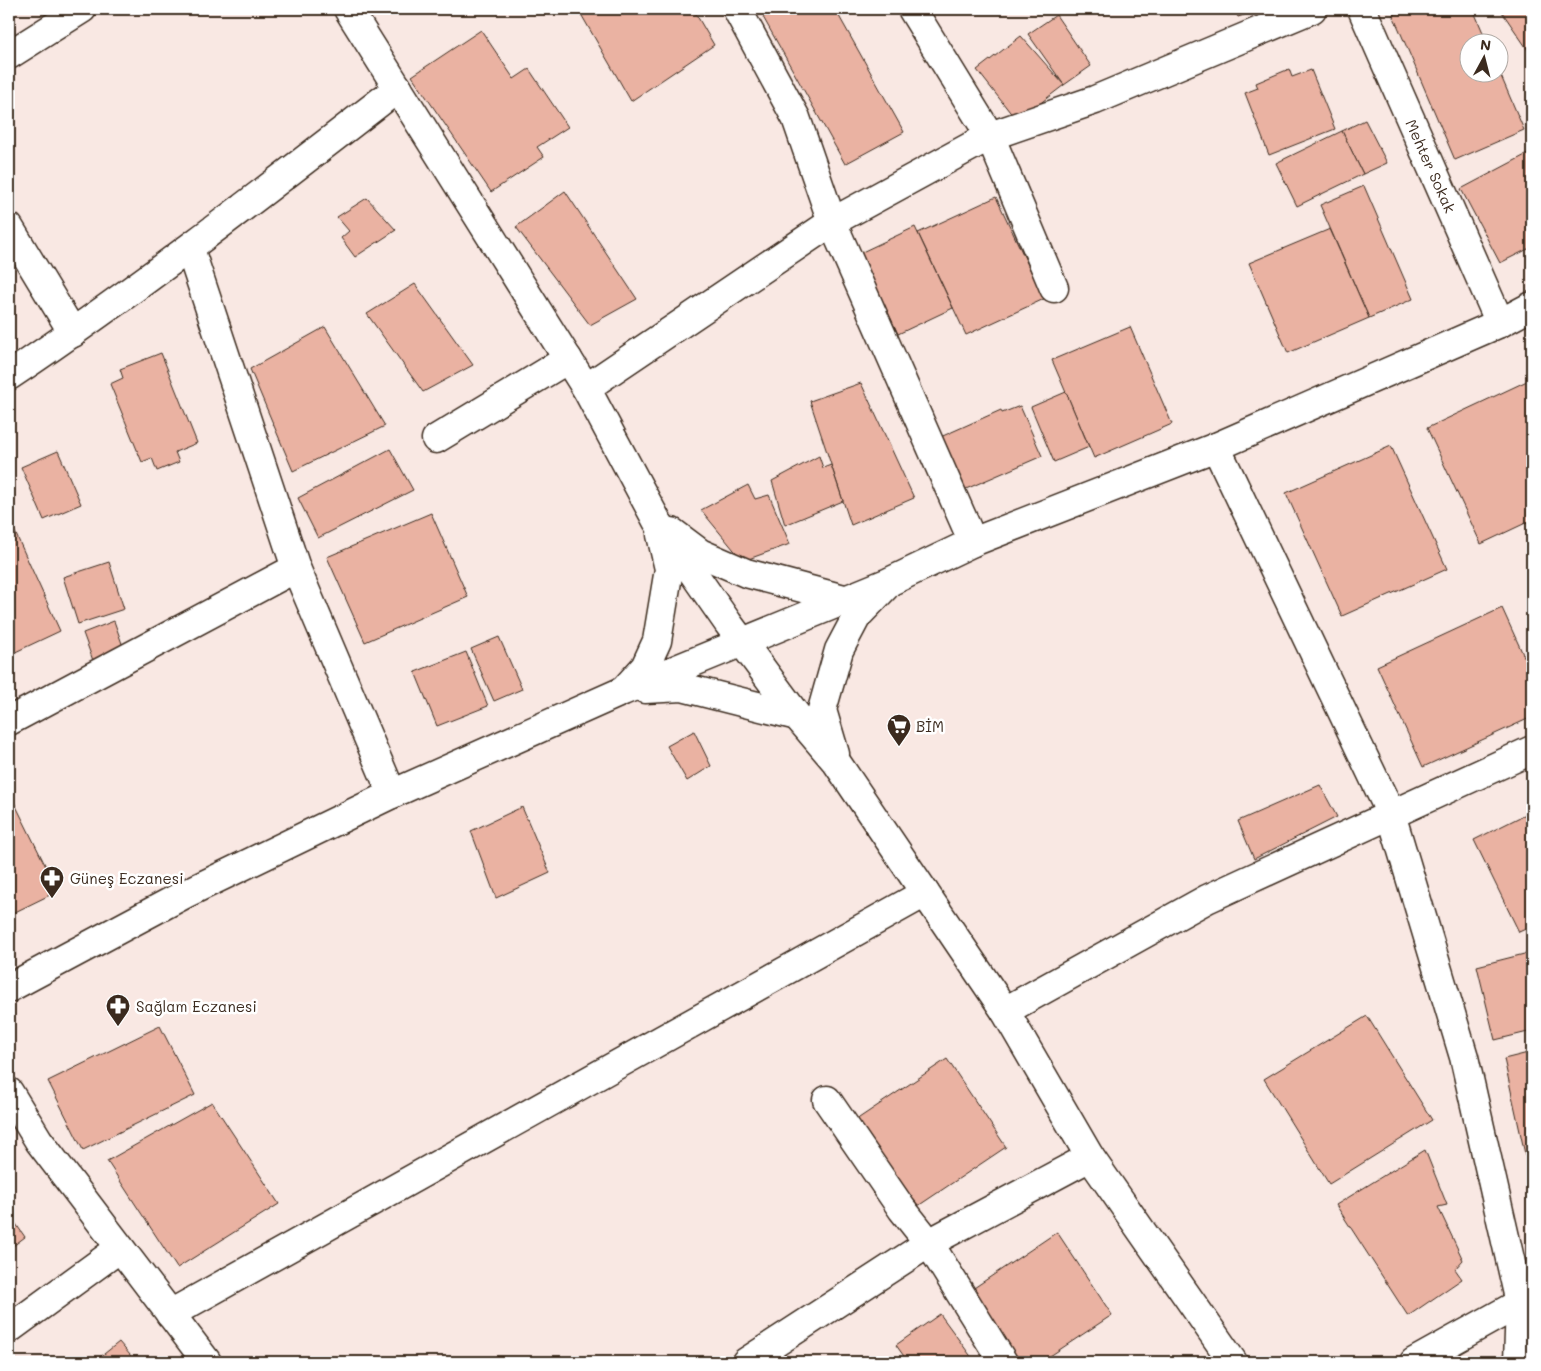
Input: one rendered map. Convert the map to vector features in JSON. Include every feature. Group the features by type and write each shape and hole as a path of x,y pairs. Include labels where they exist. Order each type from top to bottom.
{"street":[{"path":"9,55 82,9"},
{"path":"348,9 586,388 657,522 797,716 837,763 1004,1011 1090,1156 1234,1362"},
{"path":"737,9 796,118 832,222 973,542"},
{"path":"912,9 990,136 1054,288"},
{"path":"586,388 832,222 990,136 1095,100 1312,9"},
{"name":"Mehter Sokak","path":"1362,9 1500,323"},
{"path":"9,376 73,333 190,249 398,88"},
{"path":"9,228 73,333"},
{"path":"190,249 296,568 392,794"},
{"path":"9,988 185,894 392,794 623,690 889,582 973,542 1216,447 1500,323 1532,306"},
{"path":"436,439 568,359"},
{"path":"1216,447 1391,814 1464,1057 1526,1298 1518,1362"},
{"path":"657,522 700,553 746,573 844,599"},
{"path":"623,690 645,667 657,640 668,569 657,522"},
{"path":"9,721 296,568"},
{"path":"837,763 822,710 839,650 857,616 889,582"},
{"path":"623,690 682,687 797,716"},
{"path":"1004,1011 1207,899 1532,750"},
{"path":"170,1314 925,893"},
{"path":"9,1092 39,1141 207,1362"},
{"path":"827,1100 902,1209 930,1244 1003,1362"},
{"path":"746,1362 930,1244 1090,1156"},
{"path":"9,1328 120,1248"},
{"path":"1414,1362 1526,1298"}],"building":[{"path":"578,9 693,9 714,45 631,101"},
{"path":"777,9 835,9 904,132 845,164 763,17"},
{"path":"1234,9 1262,9 1238,17"},
{"path":"1407,9 1473,9 1483,32 1458,32 1458,82 1504,82 1524,130 1455,160 1393,15"},
{"path":"1500,9 1532,9 1532,51 1530,53"},
{"path":"1056,15 1091,66 1064,85 1028,34"},
{"path":"481,30 514,79 529,69 568,127 537,147 544,157 491,192 412,76"},
{"path":"1021,36 1064,85 1017,121 977,70"},
{"path":"1289,69 1292,77 1311,70 1335,129 1269,155 1245,93 1258,88 1256,83"},
{"path":"1365,120 1387,163 1363,174 1342,131"},
{"path":"1342,131 1363,174 1297,206 1276,163"},
{"path":"1531,152 1532,247 1500,263 1461,189"},
{"path":"1364,186 1413,299 1369,318 1320,205"},
{"path":"565,191 637,299 590,325 516,227"},
{"path":"996,197 1044,299 966,335 918,233"},
{"path":"367,198 396,230 355,257 341,238 349,231 337,217"},
{"path":"915,227 953,308 898,334 860,253"},
{"path":"1330,229 1369,318 1288,353 1249,263"},
{"path":"415,284 473,365 423,392 367,314"},
{"path":"325,327 385,426 293,471 250,369"},
{"path":"1130,327 1172,424 1094,458 1052,360"},
{"path":"161,353 197,443 175,452 179,462 157,471 152,458 142,462 110,384 123,378 120,369"},
{"path":"1527,381 1532,393 1532,520 1481,544 1427,428"},
{"path":"861,383 914,498 851,525 810,401"},
{"path":"1066,392 1089,447 1054,462 1031,407"},
{"path":"1020,406 1042,456 959,492 936,439 1001,410 1002,413"},
{"path":"1391,446 1447,569 1342,616 1286,493"},
{"path":"390,449 413,490 318,538 298,498"},
{"path":"58,451 81,504 44,520 21,467"},
{"path":"819,456 823,468 831,465 843,501 785,525 772,481"},
{"path":"748,485 755,499 769,495 790,544 743,561 701,510"},
{"path":"431,513 468,597 365,642 327,557"},
{"path":"9,519 60,631 9,655"},
{"path":"109,562 124,609 78,624 63,577"},
{"path":"1502,608 1532,674 1532,717 1423,767 1377,666"},
{"path":"114,621 126,655 95,666 83,633"},
{"path":"499,637 522,689 494,701 471,649"},
{"path":"466,652 488,706 437,726 415,672"},
{"path":"694,731 711,766 687,781 667,746"},
{"path":"1320,785 1337,817 1254,859 1238,821"},
{"path":"12,798 58,891 9,915 9,800"},
{"path":"522,807 550,873 496,898 471,831"},
{"path":"1532,811 1532,926 1519,932 1474,840"},
{"path":"1532,952 1532,1031 1495,1040 1477,966"},
{"path":"1367,1016 1432,1120 1329,1184 1264,1079"},
{"path":"160,1026 195,1095 83,1150 48,1081"},
{"path":"1532,1052 1532,1176 1530,1177 1504,1059"},
{"path":"947,1059 1006,1147 915,1208 856,1120"},
{"path":"212,1102 279,1204 177,1268 107,1161"},
{"path":"1425,1150 1447,1205 1438,1207 1463,1260 1455,1269 1462,1279 1408,1316 1336,1205"},
{"path":"9,1214 25,1237 9,1249"},
{"path":"1057,1232 1112,1315 1041,1362 1017,1362 968,1292"},
{"path":"940,1314 975,1362 908,1362 896,1345"},
{"path":"119,1342 136,1362 94,1362"}],"place":[{"name":"BİM","path":"899,747"},
{"name":"Güneş Eczanesi","path":"52,899"},
{"name":"Sağlam Eczanesi","path":"118,1027"}]}
